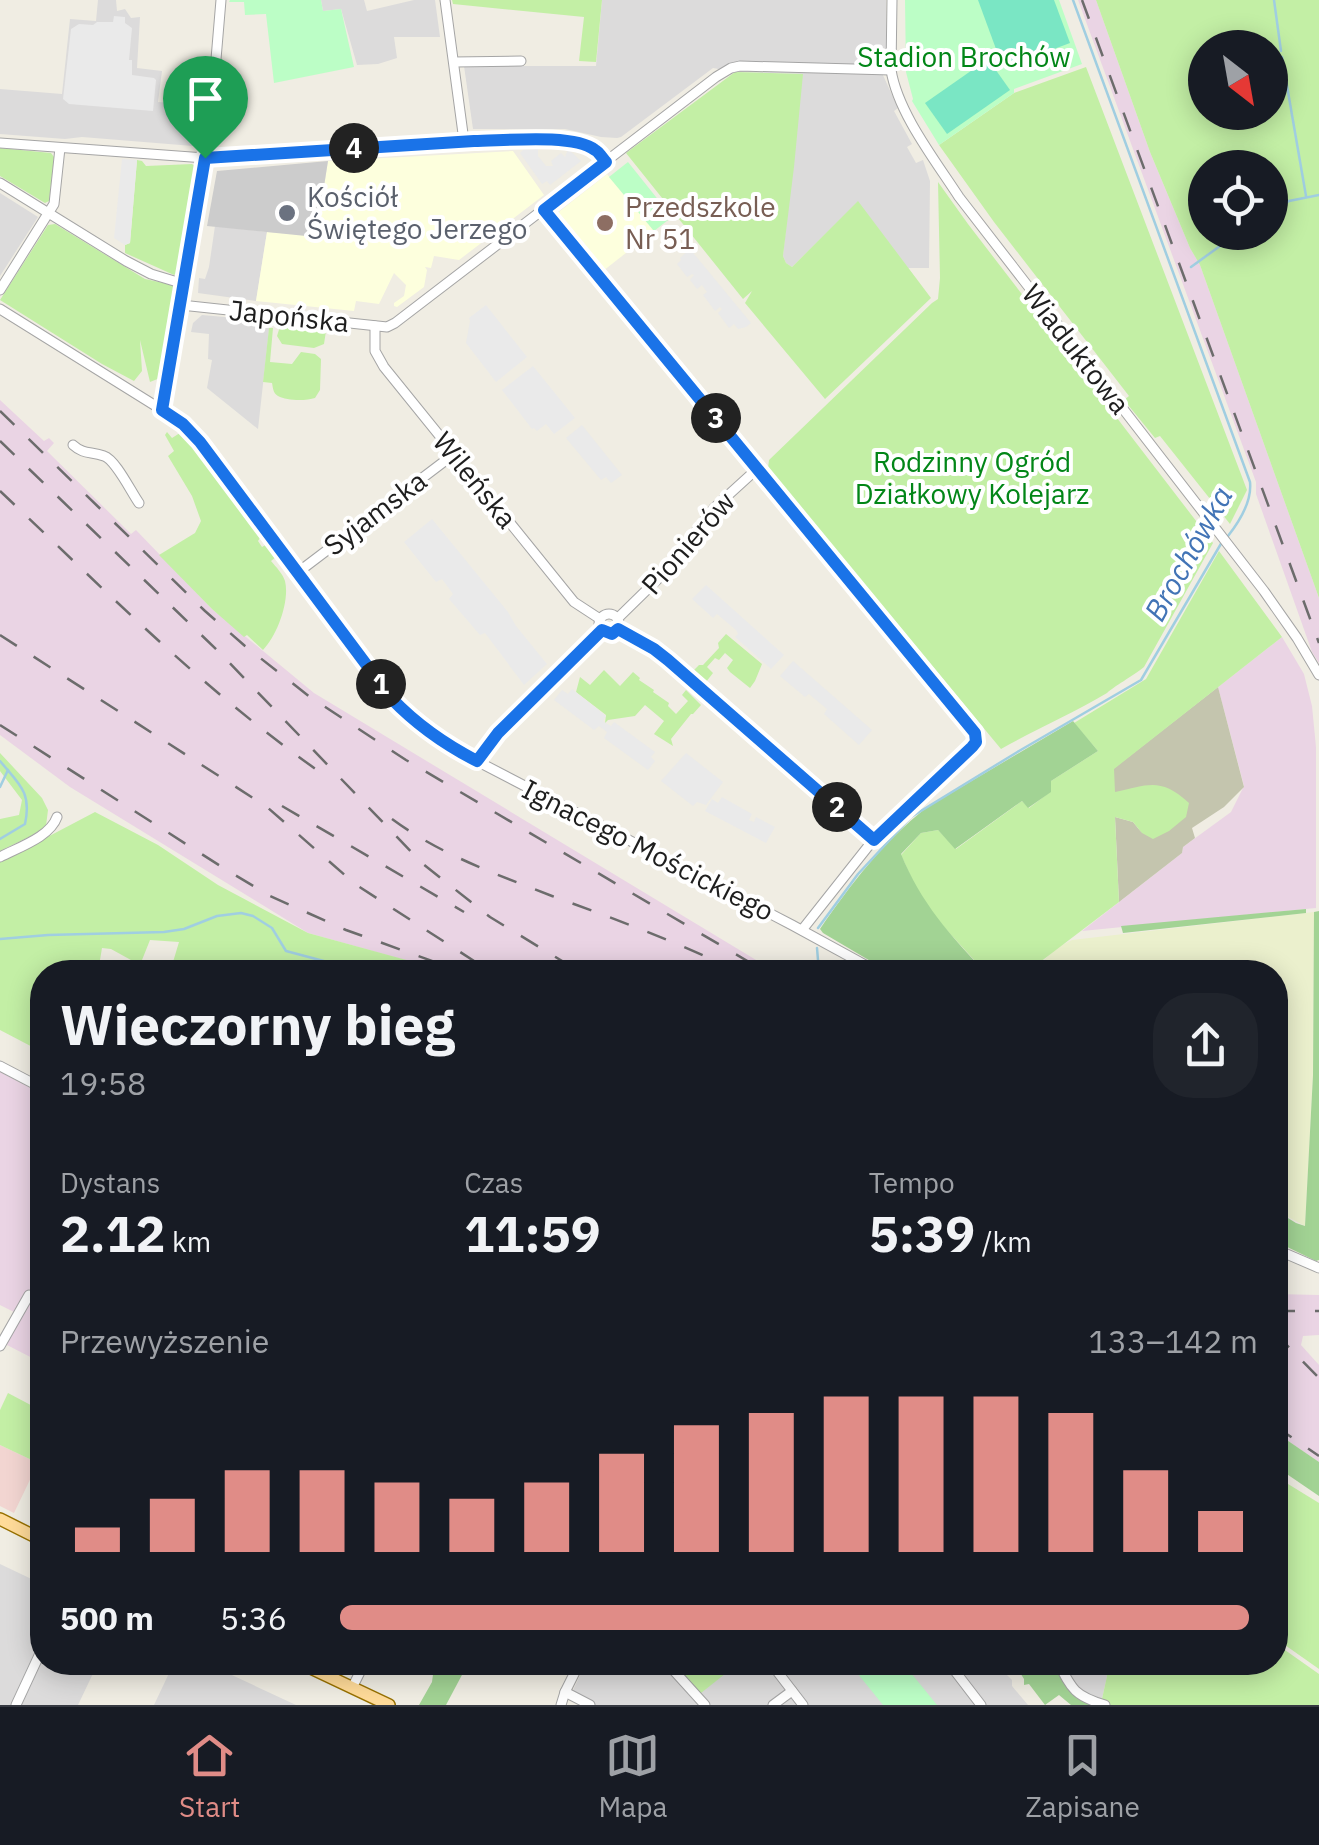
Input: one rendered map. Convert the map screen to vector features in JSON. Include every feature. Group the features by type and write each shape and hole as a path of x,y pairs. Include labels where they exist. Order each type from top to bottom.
{"main road":[{"path":"0,1519 30,1534"},
{"path":"325,1675 389,1705"}],"street":[{"path":"162,410 214,98 221,0"},
{"path":"445,0 464,142"},
{"name":"Wiaduktowa","path":"892,0 891,70 900,100 959,197 1224,540 1297,638 1319,675"},
{"path":"454,62 520,61"},
{"path":"802,930 874,840 972,747 976,738 971,727 544,210 731,68 891,70"},
{"path":"0,143 205,158 464,142 564,141 589,146 606,162"},
{"path":"0,290 54,204 60,148"},
{"path":"0,183 152,274 184,284"},
{"name":"Japońska","path":"181,305 388,327 544,210"},
{"name":"Ignacego Mościckiego","path":"0,310 183,424 392,699 417,724 446,745 856,960"},
{"name":"Wileńska","path":"375,326 378,360 574,602 601,625"},
{"path":"73,445 82,453 112,461 139,504"},
{"name":"Syjamska","path":"297,573 454,454"},
{"name":"Pionierów","path":"618,618 664,573 714,508 758,468"},
{"path":"477,761 498,733 610,614 620,624 612,634 601,625"},
{"path":"618,629 668,660 874,840"},
{"path":"0,857 50,830 57,816"},
{"path":"0,1066 30,1082"},
{"path":"1288,1255 1319,1268"},
{"path":"0,1346 30,1296"},
{"path":"16,1705 30,1675"},
{"path":"352,1688 356,1675"},
{"path":"561,1705 574,1675"},
{"path":"678,1675 705,1705"},
{"path":"780,1675 803,1705"},
{"path":"958,1675 981,1705"},
{"path":"1065,1675 1075,1693 1105,1705"},
{"path":"773,1705 792,1691"},
{"path":"565,1692 590,1705"}],"shaded area":[{"path":"98,0 116,0 117,11 125,9 131,18 140,17 137,68 162,71 158,102 186,104 186,114 205,116 201,141 193,146 0,134 0,89 62,94 70,19 96,21"},
{"path":"321,0 364,0 367,11 414,0 435,0 440,37 394,37 397,58 357,65 341,9 323,11"},
{"path":"602,0 886,0 886,66 882,73 898,108 894,111 912,144 907,147 916,163 923,160 930,181 929,268 908,268 858,202 792,267 786,263 783,256 802,74 713,68 617,138 565,129 473,129 464,66 596,66"},
{"path":"1078,0 1096,0 1188,250 1200,265 1319,598 1319,663 1256,494 1256,482"},
{"path":"114,16 125,17 125,23 132,28 132,75 156,80 153,111 69,104 63,99 71,29 79,24 113,22"},
{"path":"538,149 546,166 553,166 551,161 561,153 565,157 568,149 581,161 550,185 547,181 542,184 520,153"},
{"path":"513,151 544,195 459,260 434,256 431,268 425,267 424,287 397,307 394,303 404,296 406,285 394,273 379,304 356,301 354,311 256,301 267,232 316,236 328,161"},
{"path":"122,159 137,160 130,243 125,245 114,238"},
{"path":"328,161 316,237 207,226 217,171"},
{"name":"Przedszkole Nr 51","path":"607,174 654,231 603,271 556,214"},
{"path":"0,193 38,217 0,276"},
{"path":"215,226 267,232 256,301 198,293 199,278 205,279 209,267"},
{"path":"690,249 751,323 746,327 738,329 734,324 729,328 718,313 722,309 715,311 703,295 707,292 702,285 697,289 690,280 694,275 687,277 677,264"},
{"path":"486,305 527,357 496,382 466,343 469,318"},
{"path":"202,315 270,321 258,429 207,388 212,360 208,359 209,334 191,332 193,323"},
{"path":"533,366 575,418 554,434 546,424 537,431 532,429 502,390"},
{"path":"0,400 44,441 49,438 54,443 47,451 131,534 136,530 212,609 314,693 756,960 405,960 308,933 70,787 0,735"},
{"path":"582,425 622,475 611,483 606,477 601,480 566,438"},
{"path":"432,519 547,664 524,685 485,633 480,635 449,599 453,594 442,579 436,582 404,542"},
{"path":"706,585 784,655 771,669 735,637 736,630 717,614 713,618 692,599"},
{"path":"1282,637 1304,674 1312,706 1316,747 1316,908 1082,931 1231,812 1244,786 1218,687"},
{"path":"793,661 872,730 859,745 824,714 827,709 780,676"},
{"path":"1218,687 1244,787 1224,807 1192,828 1195,838 1183,847 1182,853 1119,902 1115,817 1133,822 1142,833 1114,792 1113,769"},
{"path":"572,689 606,716 603,721 611,726 614,722 655,752 651,757 655,761 648,770 604,738 607,732 599,726 594,730 554,700 562,690 568,694"},
{"path":"686,753 723,782 706,805 697,802 693,806 661,781"},
{"path":"722,797 752,814 749,820 754,822 756,817 775,827 766,843 705,811 712,799 718,803"},
{"path":"1314,912 1313,1075 1305,1226 1288,1217 1288,960 1044,960 1072,940"},
{"path":"0,1072 30,1088 30,1357 7,1345 14,1312 0,1305"},
{"path":"1288,1294 1319,1295 1319,1335 1303,1336 1301,1345 1319,1365 1319,1462 1288,1441"},
{"path":"0,1445 30,1459 30,1480 14,1513 0,1506"},
{"path":"0,1564 30,1578 30,1675 92,1675 78,1705 0,1705"},
{"path":"168,1675 232,1675 296,1705 154,1705"},
{"path":"580,1675 1007,1675 1028,1705 579,1705 573,1690"},
{"path":"1069,1675 1107,1676 1102,1699 1076,1688"}],"green space":[{"path":"230,0 321,0 323,11 341,9 354,67 274,83 266,14 245,15 244,2"},
{"path":"452,0 602,0 596,62 579,61 584,17 453,4"},
{"name":"Stadion Brochów","path":"905,0 1059,0 1082,64 1014,89 1014,93 939,145 912,101 906,72"},
{"path":"978,0 1054,0 1070,43 1003,68"},
{"path":"1096,0 1319,0 1319,598 1200,265 1191,250 1288,250 1288,150 1188,150 1188,243 1150,152"},
{"path":"988,59 1010,90 947,134 925,103"},
{"path":"1086,67 1247,490 1230,524 1160,436 1155,438 1124,400 1129,396 939,145 1014,93"},
{"path":"735,72 803,74 783,256 786,263 792,267 858,201 931,298 825,399 745,303 752,291 743,299 626,153"},
{"path":"0,148 51,153 54,157 49,201 45,203 0,176"},
{"path":"137,160 146,166 196,167 180,271 174,275 125,253 125,245 130,243"},
{"path":"628,162 672,217 654,231 609,177"},
{"name":"Rodzinny Ogród Działkowy Kolejarz","path":"938,182 1213,543 1144,667 1094,701 1001,749 768,468 769,460 938,299"},
{"path":"55,224 145,279 173,285 176,295 166,372 160,378 150,382 140,340 142,371 134,381 0,300 48,225"},
{"path":"281,323 323,327 324,344 314,348 282,344 277,336"},
{"path":"269,328 273,328 270,362 292,364 301,352 321,359 320,390 315,398 282,398 275,393 272,383 263,382"},
{"path":"183,431 262,535 258,541 262,547 267,544 276,557 271,561 285,581 281,618 263,650 212,609 159,555 195,533 201,521 192,496 168,456 174,451 165,435 167,432 172,438"},
{"path":"1219,551 1282,637 1114,769 1115,792 1162,786 1189,803 1186,817 1153,839 1133,822 1115,817 1119,902 1043,960 974,960 934,916 901,855 921,833 938,830 956,849 1022,801 1029,808 1050,792 1051,781 1098,751 1074,723 1146,679"},
{"path":"726,634 762,664 750,688 727,668 733,660 725,653 707,667 713,673 706,682 693,671 719,648 718,643"},
{"path":"604,670 620,686 633,672 676,714 688,701 682,695 686,690 701,705 671,739 673,746 654,734 664,721 645,705 635,716 605,723 606,715 576,692 580,677 590,685"},
{"path":"1073,721 1098,751 1051,781 1051,792 1028,808 1022,801 955,849 938,830 921,833 901,854 937,918 974,960 869,960 820,929 882,849 926,808"},
{"path":"0,753 42,798 48,810 46,826 0,851 0,819 19,815 22,800 0,771"},
{"path":"95,812 308,933 406,960 174,960 179,942 150,940 142,960 131,960 102,948 100,960 30,960 30,1046 0,1030 0,862"},
{"path":"1306,909 1306,913 1123,933 1121,926"},
{"path":"1319,911 1316,1261 1288,1247 1288,1218 1305,1226 1313,1075 1314,912"},
{"path":"8,1393 30,1405 30,1459 0,1445 0,1410"},
{"path":"1288,1441 1319,1462 1319,1496 1288,1475"},
{"path":"1288,1484 1319,1503 1319,1669 1288,1647"},
{"path":"1288,1652 1319,1674 1319,1705 1108,1705 1109,1701 1102,1699 1107,1676 1288,1675"},
{"path":"433,1675 462,1675 446,1705 419,1705"},
{"path":"682,1675 724,1675 701,1693"},
{"path":"859,1675 913,1675 937,1705 883,1705"},
{"path":"1022,1675 1060,1675 1078,1697 1093,1705 1071,1705 1059,1695 1045,1705 1029,1684 1024,1685"}],"waterway":[{"name":"Brochówka","path":"1073,0 1250,482 1247,504 1228,536"},
{"path":"1274,0 1278,30"},
{"path":"1288,92 1306,196"},
{"path":"1288,201 1319,195"},
{"path":"1191,267 1214,250"},
{"name":"Brochówka","path":"818,928 858,874 911,817 1141,680 1222,542"},
{"path":"0,761 22,789 27,804 25,824 0,839"},
{"path":"0,787 8,770"},
{"path":"0,939 164,932 241,913 272,928 286,951 320,960"},
{"name":"Brochówka","path":"817,948 818,960"}],"railway":[{"path":"1082,0 1319,643"},
{"path":"0,411 205,611 310,697 406,760 746,960"},
{"path":"0,441 219,652 423,864 490,917 560,960"},
{"path":"0,491 199,676 327,777"},
{"path":"0,635 267,807 355,884 472,960"},
{"path":"0,725 270,896 346,930 430,960"},
{"path":"282,806 464,912"},
{"path":"392,819 469,863 711,960"},
{"path":"1288,1311 1319,1311"},
{"path":"1288,1346 1319,1378"},
{"path":"1288,1435 1319,1456"}],"place":[{"name":"Kościół Świętego Jerzego","path":"287,213"},
{"name":"Przedszkole Nr 51","path":"605,223"}],"route":[{"path":"474,141 564,141 596,150 606,162 544,210 962,716 976,734 974,744 874,840 668,660 618,629 612,634 602,630 498,733 477,761 417,724 392,699 200,442 178,419 162,410 205,158 474,141"}]}
